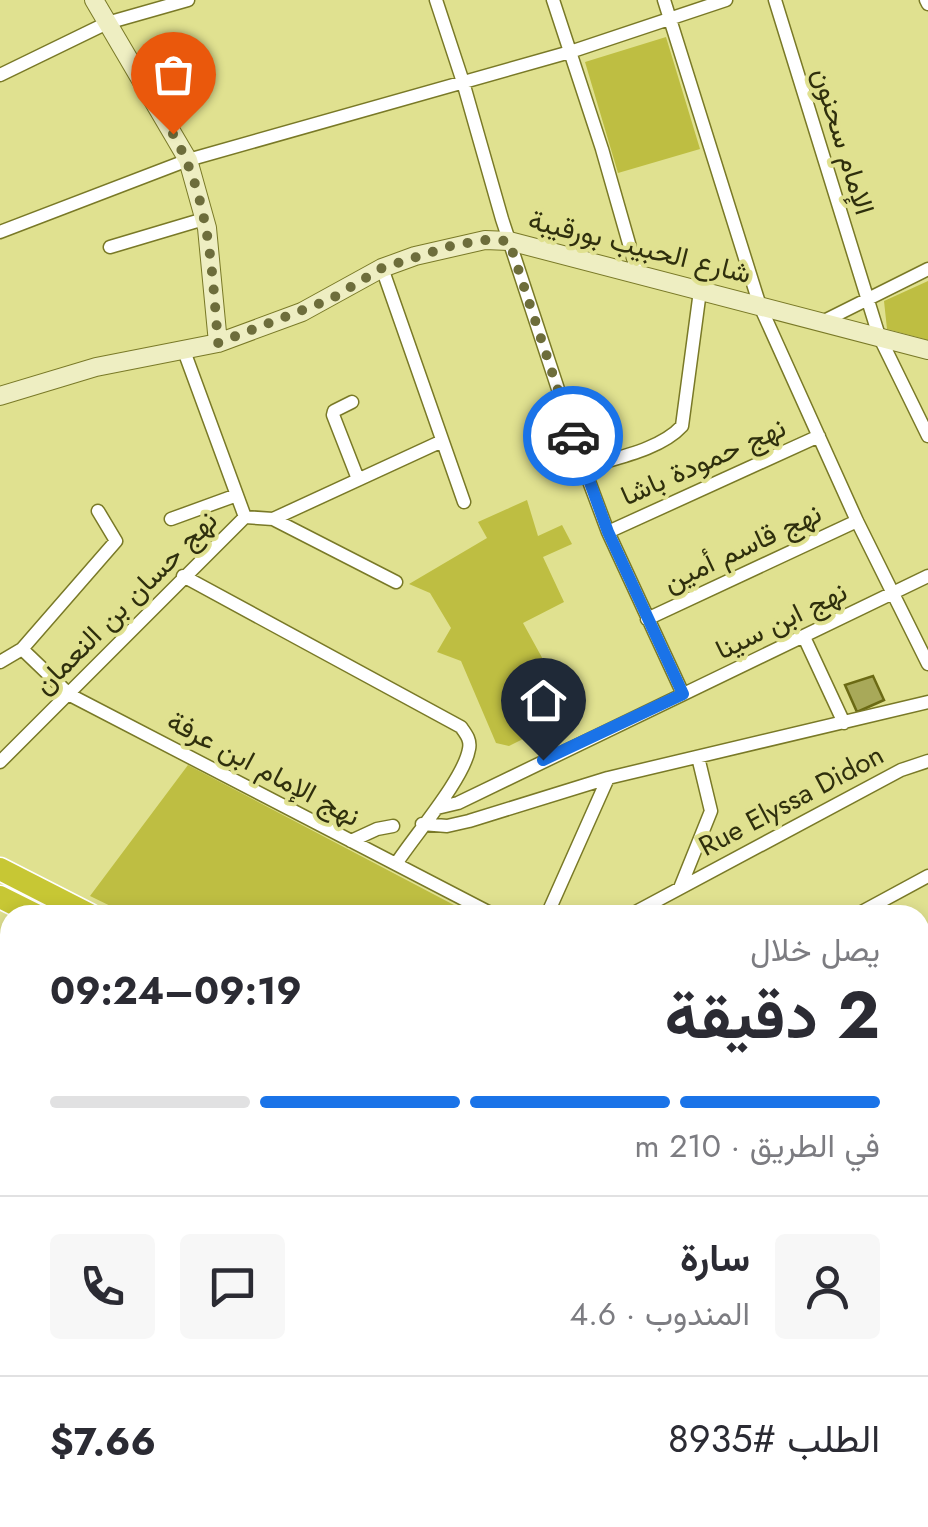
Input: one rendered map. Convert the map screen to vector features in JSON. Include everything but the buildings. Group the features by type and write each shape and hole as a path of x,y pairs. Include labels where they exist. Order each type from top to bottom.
{"highway":[{"path":"0,869 70,905"}],"street":[{"path":"94,0 188,160 204,220 218,343"},
{"path":"0,75 107,23 188,0"},
{"path":"436,0 464,82 509,241 584,468 608,532 683,694"},
{"path":"554,0 638,275"},
{"path":"664,0 760,306 857,521 928,664"},
{"path":"0,232 188,160 570,52 726,0"},
{"name":"الإمام سحنون","path":"775,0 879,336 928,436"},
{"path":"110,247 204,220"},
{"name":"شارع الحبيب بورقيبة","path":"0,396 96,367 218,343 331,299 382,268 454,245 486,240 509,241 928,350"},
{"path":"382,268 464,502"},
{"path":"822,322 928,269"},
{"path":"584,468 674,436 682,426 700,290"},
{"name":"نهج حسان بن النعمان","path":"0,762 245,517 184,350"},
{"path":"352,402 333,415 358,479"},
{"name":"نهج حمودة باشا","path":"608,532 820,436"},
{"path":"273,519 440,442"},
{"path":"171,518 237,495"},
{"path":"0,662 22,649 116,542 98,511"},
{"path":"245,517 273,519 396,582"},
{"name":"نهج قاسم أمين","path":"647,619 857,521"},
{"path":"183,576 461,727 469,750 438,808 422,824 396,864"},
{"name":"نهج ابن سينا","path":"438,808 458,802 928,576"},
{"path":"804,637 844,723"},
{"name":"نهج الإمام ابن عرفة","path":"22,649 70,695 475,905"},
{"path":"422,824 448,826 469,821 608,778 928,702"},
{"name":"Rue Elyssa Didon","path":"680,888 710,811 698,756"},
{"name":"Rue Elyssa Didon","path":"649,905 901,770 928,761"},
{"path":"551,905 608,778"},
{"path":"351,841 376,828 392,826"},
{"path":"874,905 928,876"}],"shaded area":[{"path":"666,37 700,149 618,173 585,62"},
{"path":"928,281 928,340 887,329 884,301"},
{"path":"527,500 538,536 562,525 572,544 543,557 564,602 523,623 573,714 509,746 496,743 461,661 437,652 451,628 430,593 409,584 487,538 478,522"},
{"path":"188,765 454,905 108,905 90,896"}],"way so far":[{"path":"173,134 188,160 206,228 218,343 302,312 382,268 414,256 454,245 509,241 573,436"}],"route":[{"path":"543,760 683,694 608,532 573,436"}]}
